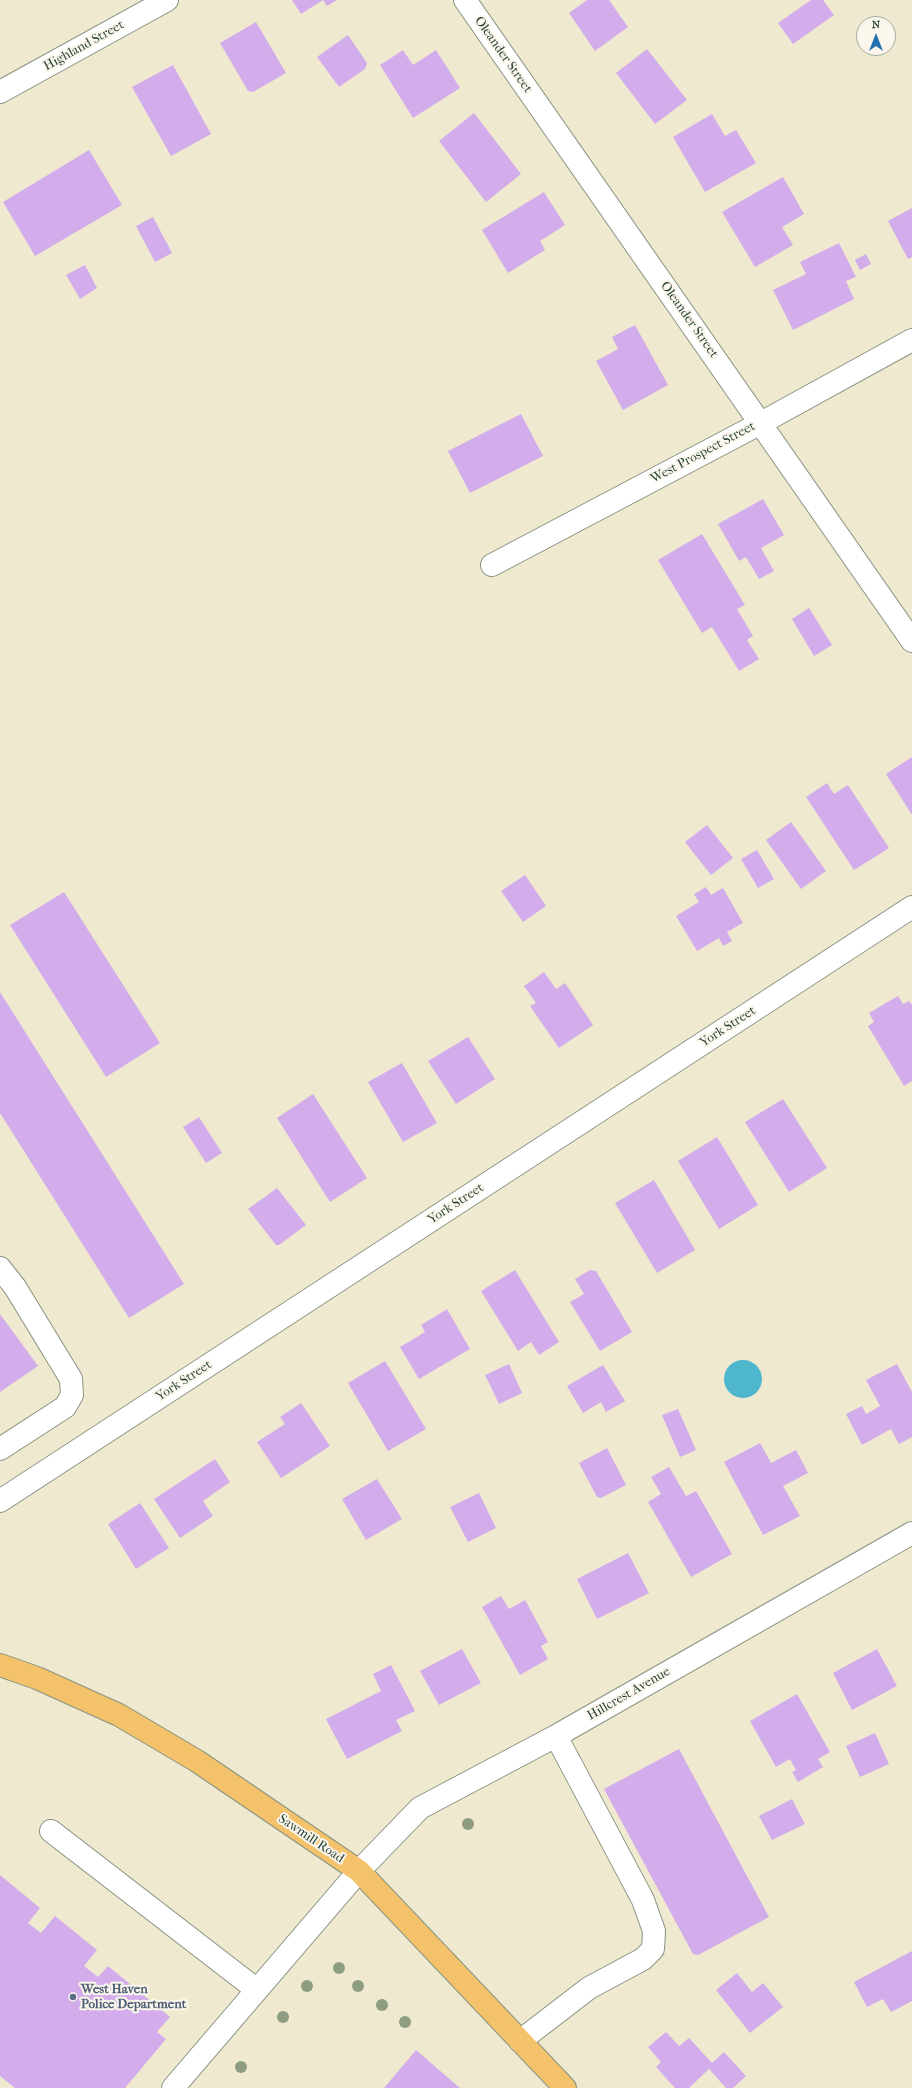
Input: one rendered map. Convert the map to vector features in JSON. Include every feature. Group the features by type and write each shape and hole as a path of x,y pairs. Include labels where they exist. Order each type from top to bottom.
{"main road":[{"name":"Sawmill Road","path":"0,1665 37,1678 125,1719 197,1761 359,1872 565,2088"}],"street":[{"name":"Highland Street","path":"0,92 167,0"},
{"name":"Oleander Street","path":"465,0 912,641"},
{"name":"West Prospect Street","path":"492,565 761,423 912,340"},
{"name":"York Street","path":"0,1501 910,913"},
{"path":"0,1268 15,1287 71,1379 72,1395 65,1407 0,1449"},
{"name":"Hillcrest Avenue","path":"173,2088 359,1872 420,1808 556,1736 912,1533"},
{"path":"520,2041 589,1988 643,1959 653,1949 654,1931 643,1900 556,1736"},
{"path":"51,1831 256,1990"}],"water":[{"path":"739,1360 747,1360 757,1365 761,1372 761,1386 757,1393 747,1398 739,1398 729,1393 727,1390 724,1383 724,1375 729,1365 732,1363"}],"building":[{"path":"292,0 323,0 301,14"},
{"path":"323,0 337,0 327,6"},
{"path":"587,0 609,0 628,27 595,51 569,13"},
{"path":"811,0 823,0 834,15 793,44 778,23"},
{"path":"256,22 286,73 253,92 248,91 220,43"},
{"path":"348,35 367,63 365,69 339,87 317,57"},
{"path":"647,49 687,100 655,124 616,73"},
{"path":"403,50 413,65 436,50 460,88 413,118 380,65"},
{"path":"173,65 211,134 171,156 132,87"},
{"path":"474,113 521,174 486,202 439,141"},
{"path":"712,114 725,136 736,130 756,163 705,192 673,137"},
{"path":"89,150 122,205 35,256 3,202"},
{"path":"783,177 804,214 782,227 793,245 755,267 722,212"},
{"path":"544,192 565,225 540,241 545,250 508,273 482,230"},
{"path":"912,208 912,257 908,259 888,221"},
{"path":"153,217 172,253 155,262 136,226"},
{"path":"839,243 856,277 846,281 854,299 793,330 773,290 806,274 800,262"},
{"path":"866,254 871,264 860,270 855,260"},
{"path":"85,265 97,288 80,299 66,275"},
{"path":"635,325 668,385 623,410 596,361 618,349 612,337"},
{"path":"521,414 543,456 470,493 448,451"},
{"path":"763,499 784,535 761,548 774,571 759,579 746,557 739,561 718,524"},
{"path":"702,534 745,605 737,609 753,636 747,640 759,659 739,671 712,627 702,633 658,560"},
{"path":"809,608 832,645 814,656 792,619"},
{"path":"912,757 912,815 886,774"},
{"path":"827,783 834,794 848,785 889,848 854,870 806,797"},
{"path":"791,822 826,871 801,889 766,840"},
{"path":"707,825 733,858 711,875 685,842"},
{"path":"757,850 774,879 758,888 741,859"},
{"path":"525,875 546,906 523,922 501,891"},
{"path":"706,887 711,895 723,888 743,923 727,932 732,941 723,946 719,938 697,951 676,916 699,902 694,894"},
{"path":"64,892 160,1043 106,1077 10,925"},
{"path":"544,972 556,989 565,983 593,1025 559,1048 530,1006 536,1003 524,986"},
{"path":"0,992 184,1284 129,1318 0,1113"},
{"path":"898,996 903,1004 909,1001 912,1005 912,1081 904,1086 868,1026 874,1022 869,1013"},
{"path":"468,1037 495,1079 456,1104 428,1061"},
{"path":"402,1063 437,1123 403,1142 368,1082"},
{"path":"313,1094 367,1178 330,1202 277,1118"},
{"path":"783,1099 827,1168 789,1192 745,1122"},
{"path":"199,1117 222,1153 206,1163 183,1127"},
{"path":"717,1137 758,1205 719,1229 678,1161"},
{"path":"654,1180 695,1250 657,1273 615,1203"},
{"path":"277,1188 306,1225 279,1245 276,1245 248,1209"},
{"path":"515,1270 559,1342 539,1355 531,1342 518,1351 481,1291"},
{"path":"590,1270 596,1271 632,1332 600,1351 570,1302 584,1294 575,1279"},
{"path":"447,1309 470,1349 419,1379 400,1347 425,1332 421,1325"},
{"path":"0,1314 38,1366 0,1392"},
{"path":"385,1361 426,1429 388,1451 348,1383"},
{"path":"509,1364 522,1393 499,1404 485,1375"},
{"path":"897,1364 912,1392 912,1437 899,1444 891,1429 862,1445 846,1414 862,1406 866,1414 880,1406 866,1380"},
{"path":"603,1365 625,1401 606,1412 601,1402 583,1413 567,1386"},
{"path":"301,1403 330,1446 281,1478 257,1442 285,1424 280,1417"},
{"path":"678,1409 696,1450 680,1457 662,1415"},
{"path":"760,1443 771,1463 796,1450 808,1473 783,1486 800,1516 763,1535 724,1462"},
{"path":"607,1448 626,1485 601,1498 597,1497 579,1463"},
{"path":"215,1459 230,1482 203,1501 213,1516 180,1538 154,1499"},
{"path":"669,1467 686,1496 696,1491 732,1554 691,1577 648,1502 661,1494 651,1477"},
{"path":"377,1479 402,1519 366,1540 342,1499"},
{"path":"479,1493 496,1528 468,1542 450,1507"},
{"path":"140,1503 169,1548 136,1569 108,1524"},
{"path":"628,1553 649,1593 597,1619 577,1579"},
{"path":"501,1596 509,1609 525,1600 548,1642 541,1646 548,1659 520,1675 482,1607"},
{"path":"462,1649 481,1683 439,1705 420,1671"},
{"path":"877,1649 897,1686 852,1710 833,1673"},
{"path":"391,1665 415,1711 396,1720 402,1731 347,1759 326,1719 381,1691 373,1674"},
{"path":"797,1694 830,1752 818,1759 823,1767 798,1782 792,1772 796,1770 790,1759 776,1767 750,1721"},
{"path":"875,1733 889,1764 860,1777 846,1746"},
{"path":"679,1749 769,1917 698,1955 693,1954 604,1789"},
{"path":"792,1799 805,1824 772,1840 759,1816"},
{"name":"West Haven Police Department","path":"0,1875 40,1908 28,1923 41,1933 55,1916 97,1950 84,1966 98,1977 108,1966 170,2017 157,2032 166,2039 125,2088 15,2088 0,2076"},
{"path":"912,1951 912,2001 891,2012 883,1999 867,2007 854,1982"},
{"path":"737,1973 752,1992 763,1983 783,2007 750,2033 716,1990"},
{"path":"666,2032 679,2046 689,2038 712,2063 724,2052 746,2076 733,2088 726,2088 709,2069 689,2088 675,2088 656,2067 661,2062 648,2047"},
{"path":"416,2050 460,2088 384,2088"}],"place":[{"name":"West Haven Police Department","path":"73,1997"}]}
